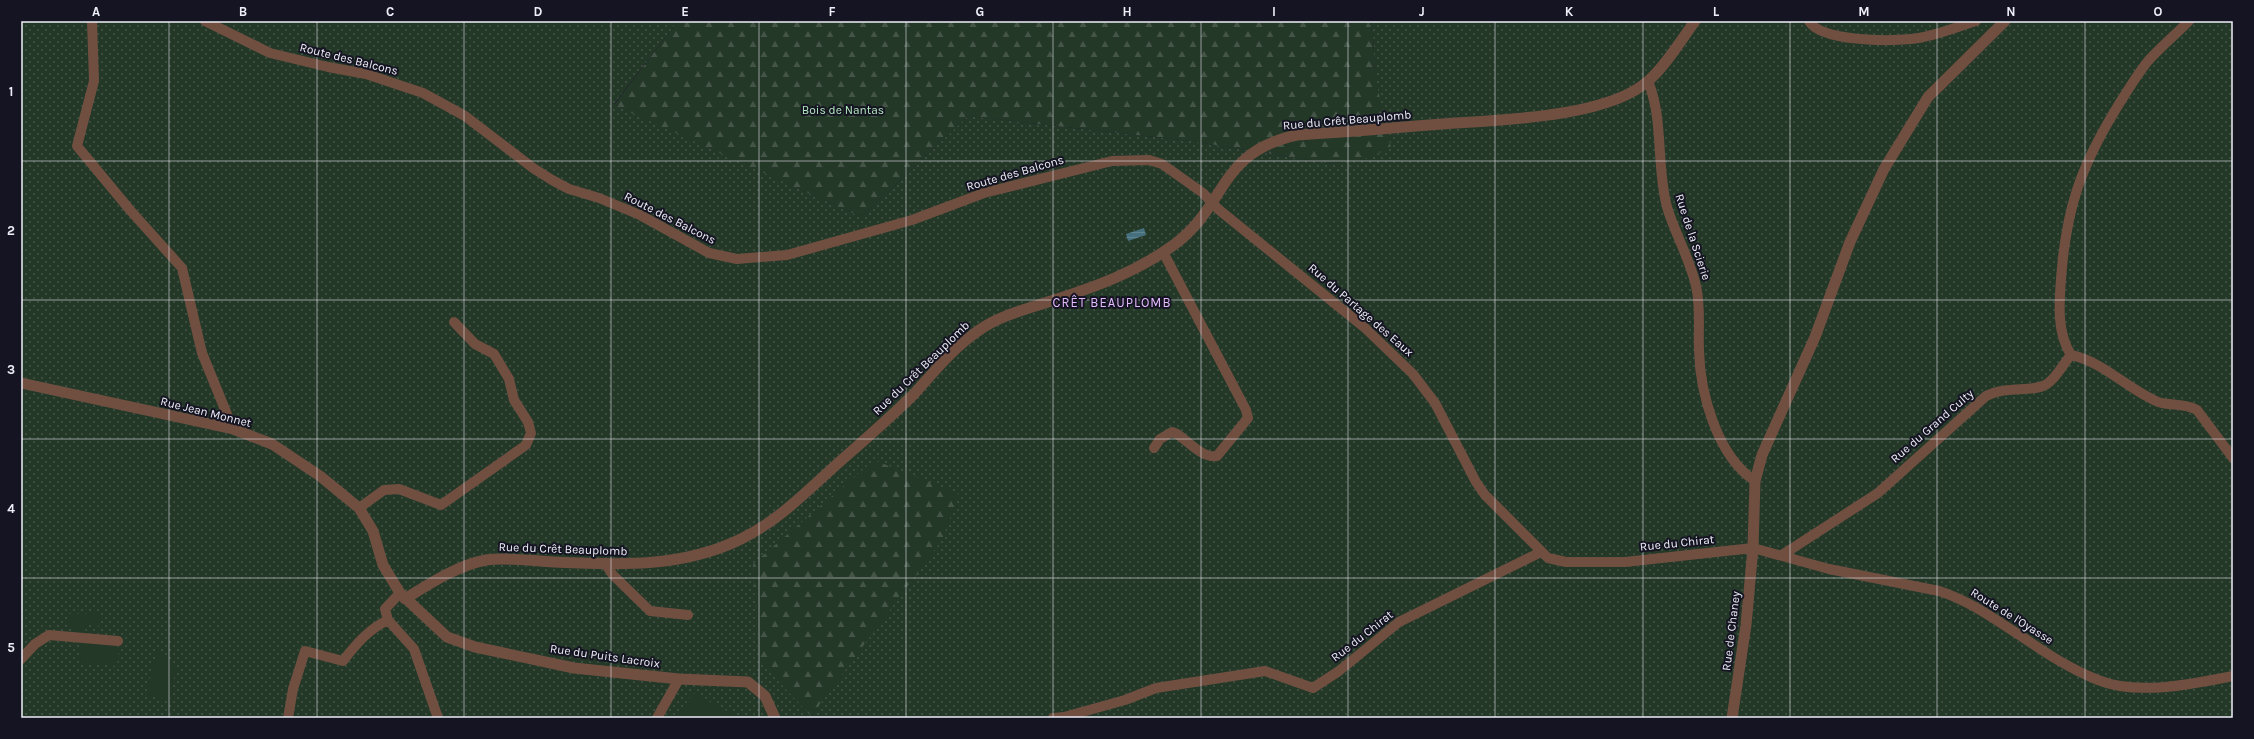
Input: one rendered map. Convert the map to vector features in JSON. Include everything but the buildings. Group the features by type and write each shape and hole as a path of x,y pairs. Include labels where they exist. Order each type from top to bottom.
{"street":[{"path":"92,21 94,82 77,146 182,268 202,353 233,429"},
{"name":"Route des Balcons","path":"205,21 270,53 328,67 366,74 423,93 465,116 533,168 552,180 569,189 613,203 709,253 725,258 766,258 796,253 912,220 984,193 1104,162 1155,161 1203,193 1212,202"},
{"name":"Rue du Crêt Beauplomb","path":"402,596 484,560 506,559 606,565 666,561 706,554 744,538 793,506 874,432 960,345 980,329 1005,317 1110,280 1141,266 1163,252 1192,230 1222,186 1241,162 1252,152 1276,140 1297,135 1498,120 1568,112 1592,107 1616,98 1648,81 1694,21"},
{"path":"1809,21 1812,26 1832,35 1870,40 1913,39 1976,21"},
{"name":"Rue de Chaney","path":"1732,718 1746,624 1753,548 1755,481 1762,455 1815,337 1850,242 1884,169 1928,98 2005,21"},
{"path":"2189,21 2148,61 2133,81 2097,140 2076,188 2065,234 2060,315 2063,338 2071,355 2098,364 2159,402 2191,407 2197,410 2233,458"},
{"name":"Rue de la Scierie","path":"1648,81 1658,127 1667,206 1696,286 1699,361 1702,383 1717,431 1726,452 1745,475 1755,481"},
{"name":"Rue du Partage des Eaux","path":"1212,202 1218,209 1364,327 1413,374 1435,403 1476,482 1485,495 1541,552"},
{"path":"1154,448 1160,439 1172,432 1204,454 1212,457 1217,456 1248,418 1246,410 1163,252"},
{"path":"359,508 384,490 399,489 441,505 526,445 531,433 528,422 514,400 509,379 494,354 475,344 454,322"},
{"name":"Rue du Grand Culty","path":"1782,555 1878,493 1986,396 2002,389 2040,387 2047,384 2071,355"},
{"name":"Rue Jean Monnet","path":"21,382 233,429 272,444 320,476 359,508 373,531 383,565 402,596"},
{"name":"Rue du Chirat","path":"1053,718 1064,717 1125,700 1156,688 1265,671 1313,688 1339,671 1399,622 1541,552 1554,561 1625,562 1753,548"},
{"name":"Route de l'Oyasse","path":"1753,548 1829,569 1939,591 1955,596 1973,604 2067,666 2099,681 2130,686 2163,687 2233,676"},
{"path":"606,565 613,575 650,611 688,615"},
{"path":"402,596 385,609 388,620 414,649 438,718"},
{"name":"Rue du Puits Lacroix","path":"402,596 447,637 475,647 574,668 679,680 748,682 765,696 775,718"},
{"path":"288,718 293,689 305,651 344,661 353,647 375,627 388,620"},
{"path":"21,659 35,644 49,635 118,642"},
{"path":"657,718 679,680"}],"green space":[{"path":"21,21 678,21 614,104 861,217 968,116 1191,141 1334,164 1375,76 1373,34 1368,21 2233,21 2233,718 21,718"},
{"name":"Bois de Nantas","path":"678,21 1368,21 1373,34 1375,76 1391,148 1362,160 1334,164 1191,141 968,116 861,217 614,105"},
{"path":"874,460 959,494 942,540 811,716 759,661 753,564"},
{"path":"101,613 98,627 86,624 85,632 71,632 71,626 67,626 68,614"},
{"path":"82,642 116,645 119,648 117,666 80,662"},
{"path":"157,651 176,667 170,701 146,694"},
{"path":"693,693 740,718 676,718"}],"water":[{"path":"1144,228 1146,235 1128,241 1126,234"}],"district":[{"name":"CRÊT BEAUPLOMB","path":"1112,302"}]}
